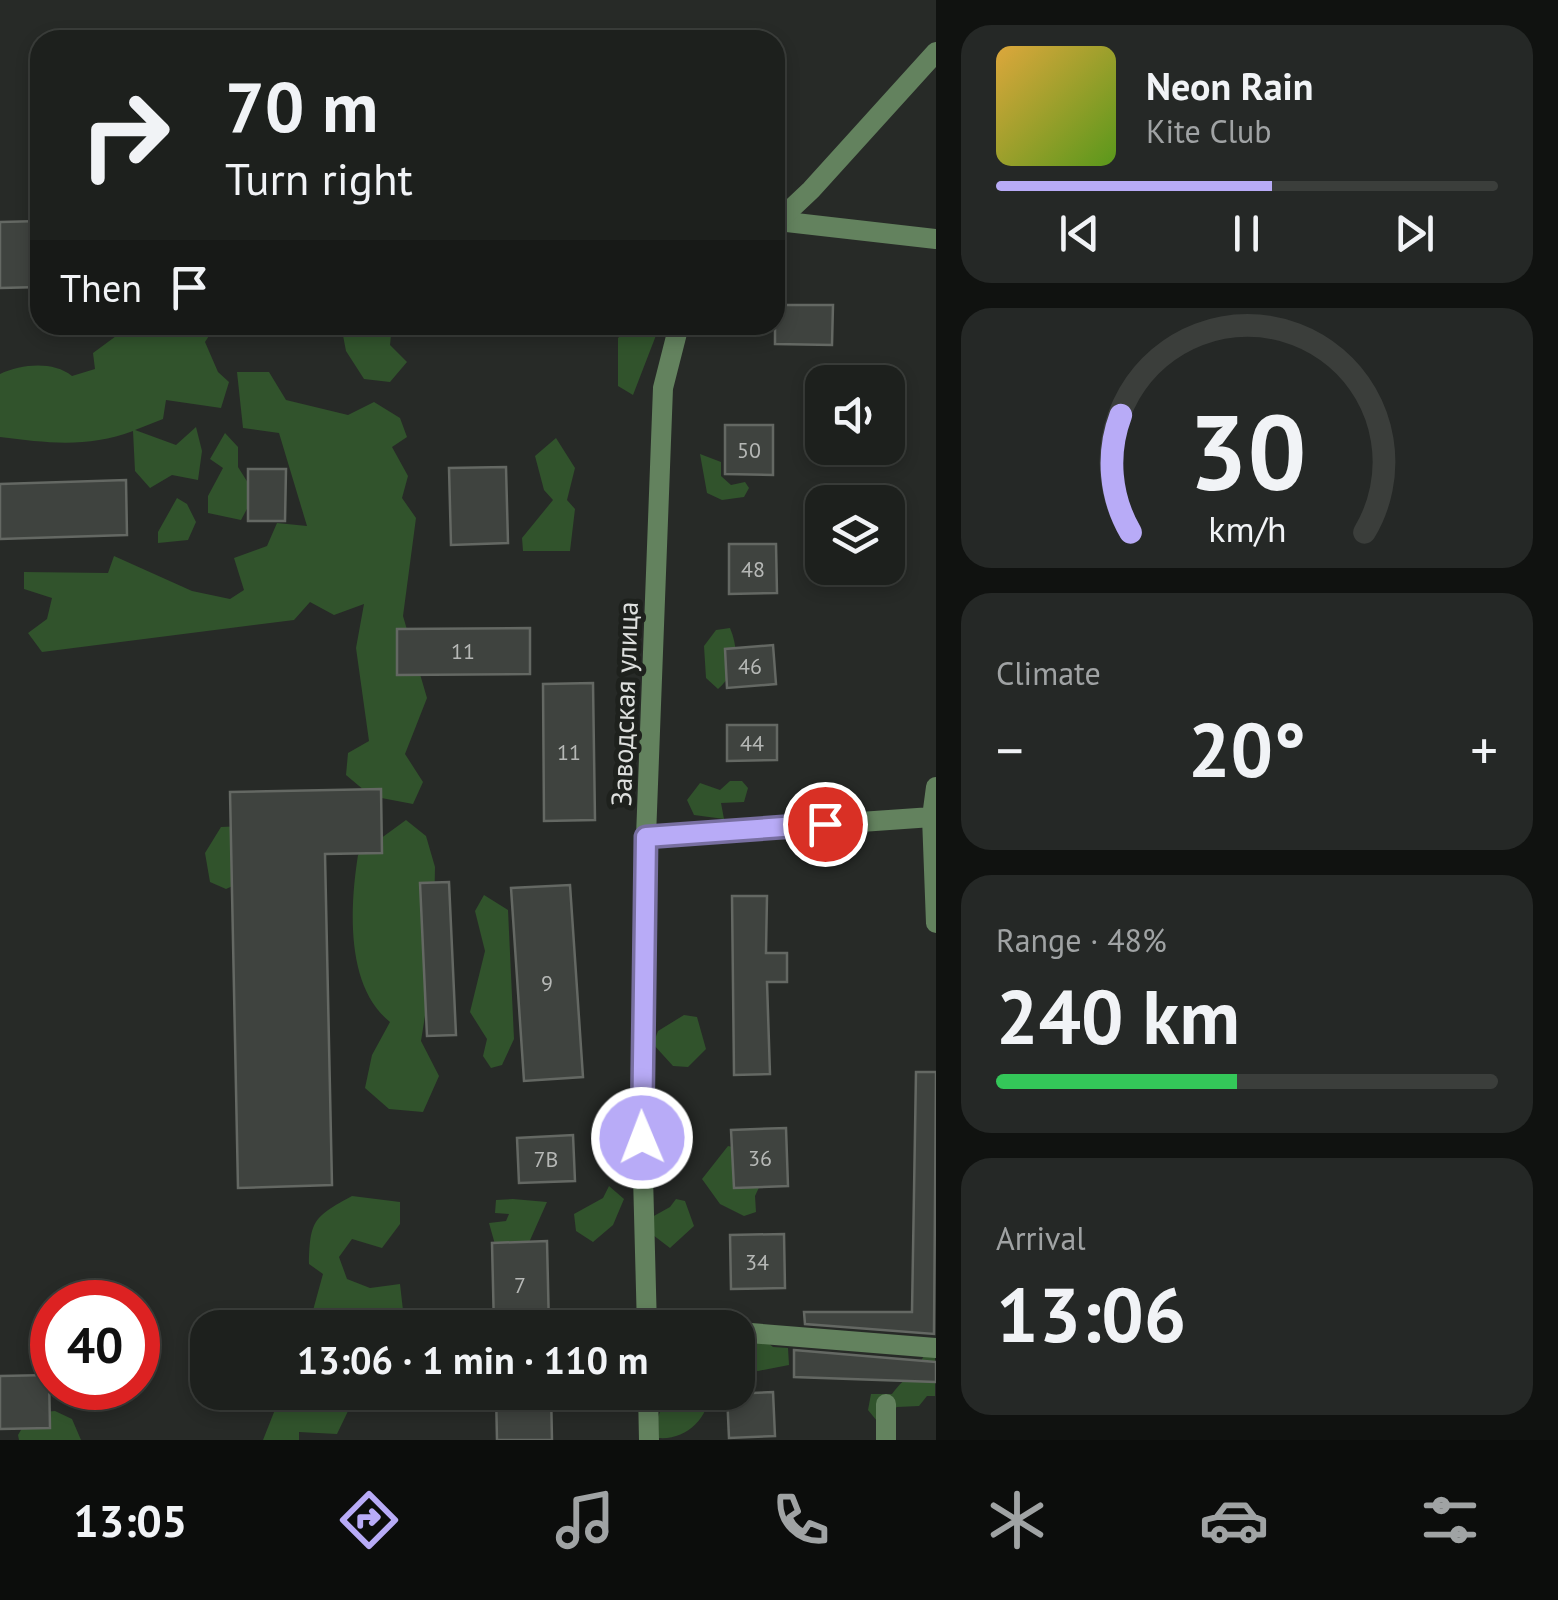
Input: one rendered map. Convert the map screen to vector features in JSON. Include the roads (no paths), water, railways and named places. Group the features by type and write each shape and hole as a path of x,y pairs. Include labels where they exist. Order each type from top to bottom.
{"street":[{"path":"785,214 936,52"},
{"path":"785,223 936,239"},
{"name":"Заводская улица","path":"647,1310 641,1100 646,837 663,388 677,335"},
{"path":"936,787 932,817 936,923"},
{"path":"646,837 932,817"},
{"path":"755,1333 936,1348"},
{"path":"886,1404 886,1440"},
{"path":"649,1410 650,1440"}]}
